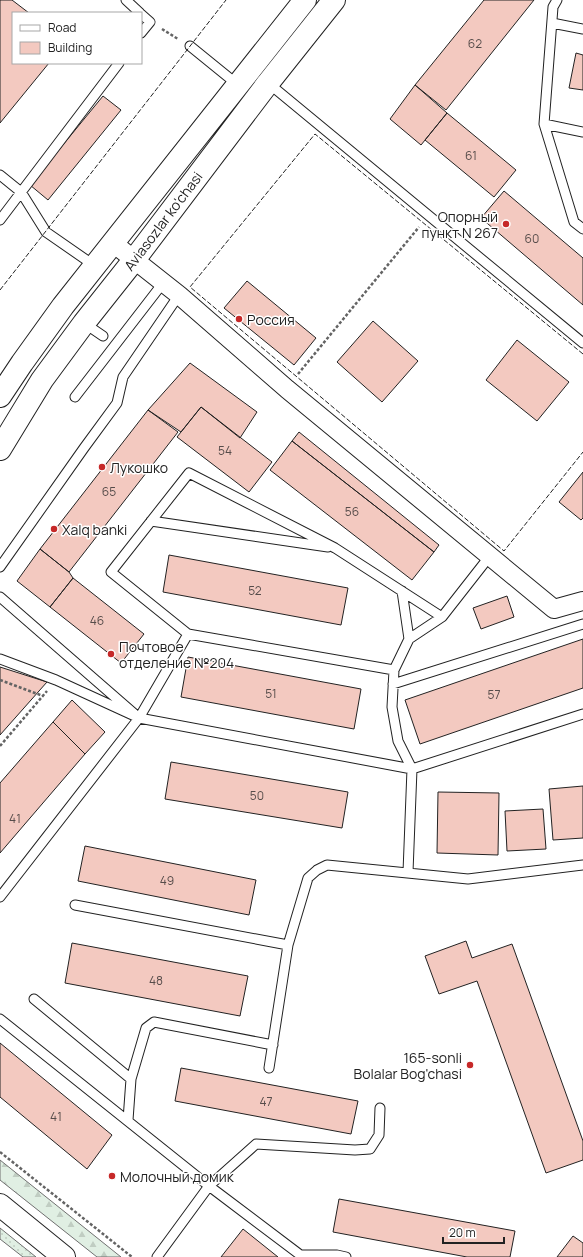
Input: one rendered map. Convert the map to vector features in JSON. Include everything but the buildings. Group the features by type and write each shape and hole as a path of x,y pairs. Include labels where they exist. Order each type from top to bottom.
{"main road":[{"name":"Aviasozlar ko'chasi","path":"0,449 42,380 84,323 134,260 305,0"},
{"name":"Aviasozlar ko'chasi","path":"0,396 22,362 58,312 113,243 255,78 334,0"},
{"path":"0,1205 64,1257"}],"street":[{"path":"113,243 179,295 287,389 554,609 583,601"}],"lane":[{"path":"126,0 138,12"},
{"path":"557,0 554,7 552,23 544,124 574,222 583,229"},
{"path":"142,16 150,22 142,32"},
{"path":"552,23 583,29"},
{"path":"190,46 255,78 583,343"},
{"path":"0,220 117,64"},
{"path":"544,124 583,132"},
{"path":"0,175 21,192 46,232 95,266"},
{"path":"75,397 162,283"},
{"path":"0,568 84,448 118,403 123,377 179,295"},
{"path":"84,323 103,336"},
{"path":"394,670 188,634 111,572 189,473 335,548 442,617"},
{"path":"151,521 335,548"},
{"path":"408,872 412,769 398,740 392,707 394,670 409,639 442,617 490,557"},
{"path":"402,591 409,639"},
{"path":"0,597 139,718"},
{"path":"393,684 583,624"},
{"path":"0,897 139,718 188,634"},
{"path":"0,659 56,680 139,718 412,769 583,714"},
{"path":"269,1068 288,944 308,878 317,870 327,865 468,879 583,865"},
{"path":"75,905 288,944"},
{"path":"34,999 131,1079"},
{"path":"0,1019 209,1186 301,1256 337,1255 346,1257"},
{"path":"128,1120 131,1079 146,1028 154,1022 273,1045"},
{"path":"157,1257 209,1186 256,1144 356,1150 370,1149 379,1135 380,1108"}],"path":[{"path":"150,22 190,46"},
{"path":"287,389 419,227"},
{"path":"0,680 43,696"},
{"path":"0,746 56,680"},
{"path":"0,1152 132,1257"}],"green space":[{"path":"0,1160 121,1257 97,1257 0,1180"},
{"path":"0,1228 36,1257 23,1257 0,1239"}],"fence":[{"path":"0,290 226,0"},
{"path":"583,354 315,134 190,287 504,551 583,452"}],"place":[{"name":"Опорный пункт N 267","path":"506,224"},
{"name":"Россия","path":"239,319"},
{"name":"Лукошко","path":"102,467"},
{"name":"Xalq banki","path":"54,529"},
{"name":"Почтовое отделение №204","path":"111,654"},
{"name":"165-sonli Bolalar Bog'chasi","path":"470,1065"},
{"name":"Молочный домик","path":"112,1176"}]}
